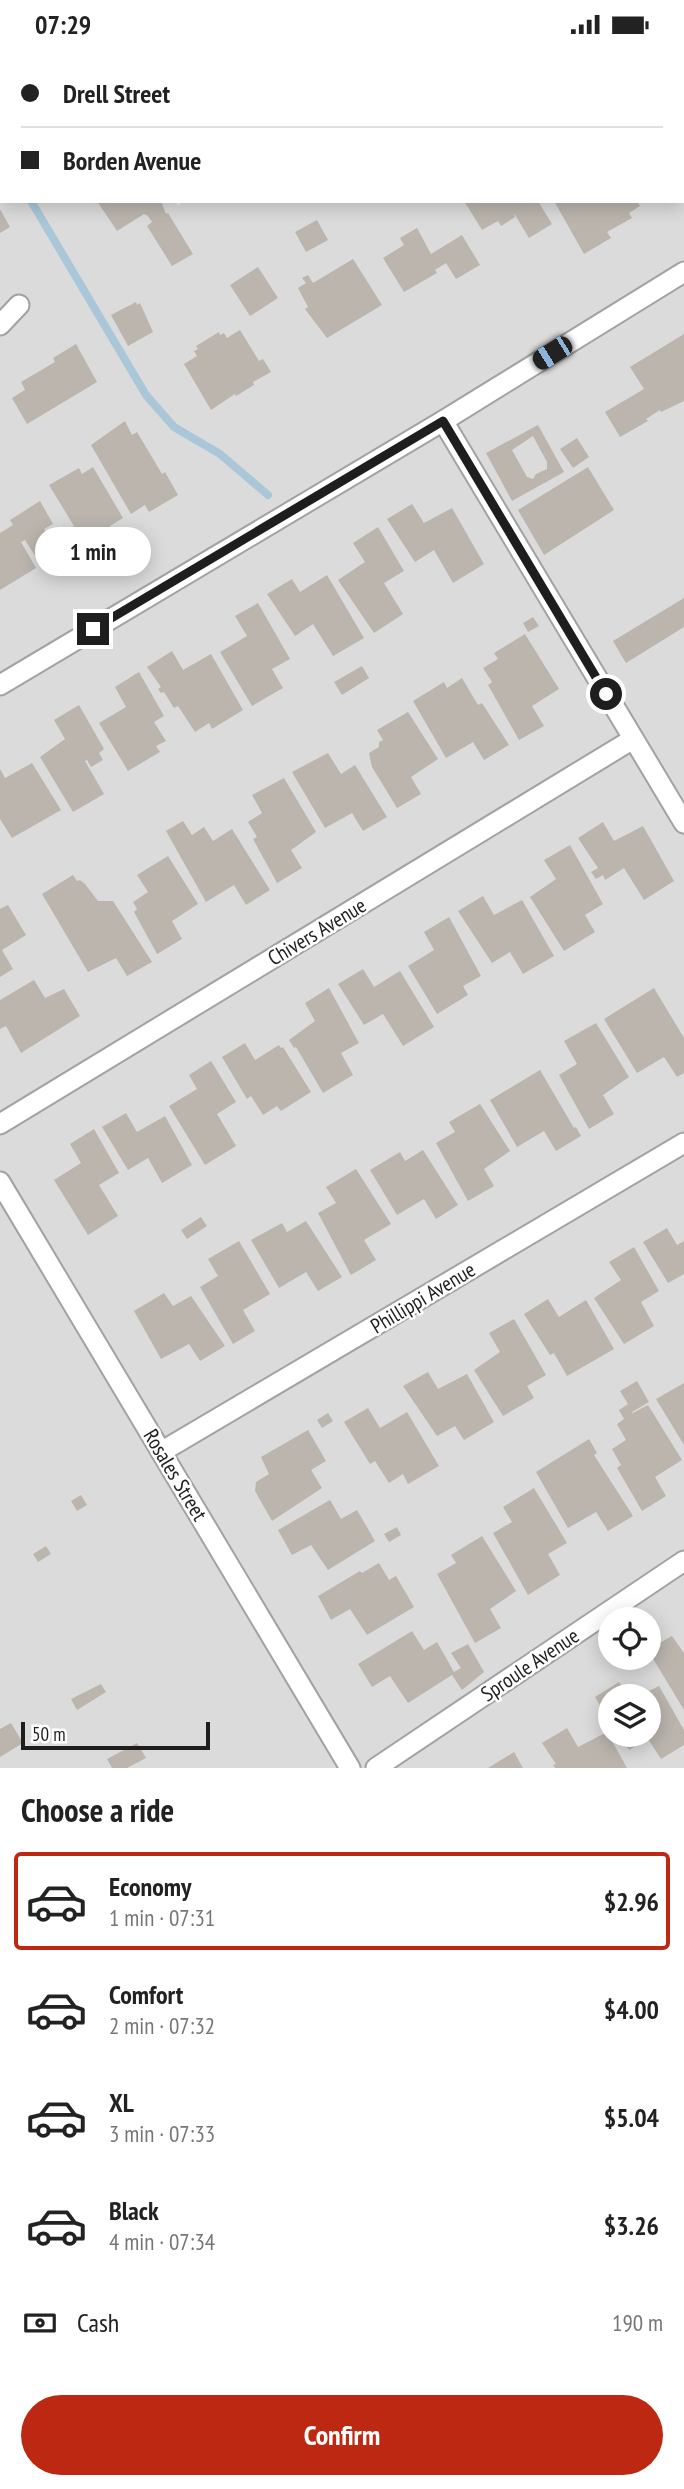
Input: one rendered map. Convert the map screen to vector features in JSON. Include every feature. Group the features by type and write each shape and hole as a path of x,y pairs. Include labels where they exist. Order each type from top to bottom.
{"street":[{"path":"0,685 443,421 684,272"},
{"path":"0,325 19,305"},
{"path":"443,421 684,823"},
{"name":"Chivers Avenue","path":"0,1124 634,739"},
{"name":"Phillippi Avenue","path":"161,1452 684,1143"},
{"name":"Rosales Street","path":"0,1182 350,1768"},
{"name":"Sproule Avenue","path":"376,1768 684,1561"}],"shaded area":[{"path":"0,203 176,203 178,206 182,203 684,203 684,1768 0,1768"}],"building":[{"path":"98,203 162,203 166,214 168,213 193,254 172,266 147,226 152,222 144,214 117,231"},
{"path":"465,203 539,203 552,224 529,238 514,213 515,217 501,226 498,221 482,230"},
{"path":"555,203 638,203 640,206 629,213 632,218 607,232 611,238 584,254"},
{"path":"0,209 10,227 0,233"},
{"path":"317,220 328,240 306,252 295,232"},
{"path":"417,228 431,254 462,235 480,265 456,279 446,263 435,270 437,273 404,292 383,258 404,245 400,238"},
{"path":"353,259 382,305 327,338 305,309 308,307 298,288 306,283 302,278 308,275 313,283"},
{"path":"258,267 278,298 250,316 230,285"},
{"path":"136,302 137,305 140,303 153,332 128,346 111,315"},
{"path":"240,330 259,361 263,359 271,372 211,410 184,364 197,356 194,351 198,349 196,346 219,332 220,335 224,333 227,338"},
{"path":"684,334 684,401 661,412 660,410 646,419 648,421 620,437 605,412 644,389 630,367"},
{"path":"76,344 97,382 27,424 12,398 25,390 21,382 55,362 53,358"},
{"path":"125,421 132,435 137,432 178,495 149,512 145,505 131,514 91,445"},
{"path":"538,425 564,472 512,501 486,453","holes":["533,436 547,462 547,469 536,474 533,479 527,477 512,450"]},
{"path":"577,438 589,457 573,468 560,449"},
{"path":"93,467 123,518 110,526 114,534 85,551 71,528 74,526 49,485 79,468 82,474"},
{"path":"588,467 614,510 544,555 518,510"},
{"path":"40,501 53,524 44,529 54,546 36,557 25,540 21,542 36,568 0,590 0,533 13,525 10,520"},
{"path":"412,504 424,523 452,508 484,564 453,583 434,550 415,562 387,519"},
{"path":"378,527 404,571 384,583 403,614 374,633 338,580 365,562 353,543"},
{"path":"327,575 364,638 333,656 313,624 295,636 267,594 292,579 300,592"},
{"path":"684,598 684,627 626,663 613,641"},
{"path":"258,603 290,659 272,669 283,688 252,706 220,652 247,636 235,616"},
{"path":"533,617 539,626 528,632 523,623"},
{"path":"525,634 559,689 532,706 544,726 519,740 488,685 492,682 483,668 498,659 494,653"},
{"path":"172,651 183,670 211,654 243,710 212,729 209,723 195,732 178,706 174,708 164,692 161,693 158,689 161,687 147,667"},
{"path":"362,666 369,678 342,695 334,682"},
{"path":"139,672 164,716 154,722 166,741 156,746 160,752 128,771 99,723 126,707 115,687"},
{"path":"462,678 478,705 482,703 509,745 484,760 473,742 446,758 413,701 444,682 447,688"},
{"path":"79,705 104,749 99,753 103,760 91,767 87,760 85,761 104,794 73,812 40,757 65,739 54,720"},
{"path":"408,712 438,759 411,777 421,794 397,808 372,767 369,753 379,747 379,742 383,740 377,730"},
{"path":"328,753 341,774 355,765 387,817 363,831 352,813 325,828 292,772"},
{"path":"32,763 61,810 12,838 0,819 0,769 5,778"},
{"path":"284,778 316,832 291,850 302,868 277,883 253,839 257,837 248,822 262,813 252,795"},
{"path":"183,821 192,835 204,827 213,841 232,829 270,890 246,905 234,885 206,902 166,831"},
{"path":"603,822 614,841 643,826 674,881 644,900 624,868 605,880 603,875 596,879 591,872 598,868 578,838"},
{"path":"570,845 603,904 585,915 595,932 564,951 530,897 556,879 544,860"},
{"path":"168,856 198,904 172,921 182,939 157,954 134,912 137,909 133,902 148,892 137,875"},
{"path":"73,875 77,881 85,884 98,901 113,901 152,962 127,976 116,958 88,972 42,894"},
{"path":"483,896 494,915 522,900 554,956 523,974 510,952 492,963 458,911"},
{"path":"8,905 26,935 2,950 13,969 0,977 0,909"},
{"path":"449,917 481,976 463,986 468,995 437,1014 408,966 434,950 424,932"},
{"path":"363,969 374,987 400,971 434,1027 403,1046 383,1014 364,1025 338,984"},
{"path":"34,980 45,998 64,989 80,1016 21,1053 6,1026 0,1029 0,1000"},
{"path":"329,988 359,1043 341,1053 353,1075 323,1093 296,1047 294,1048 289,1040 315,1021 305,1003"},
{"path":"654,988 684,1038 684,1073 677,1077 664,1057 637,1073 604,1019"},
{"path":"596,1023 629,1077 603,1095 614,1114 589,1129 559,1075 577,1064 564,1041"},
{"path":"245,1043 255,1060 279,1045 283,1047 311,1092 281,1111 277,1106 263,1115 251,1096 247,1099 222,1057"},
{"path":"211,1061 236,1102 217,1114 236,1146 205,1165 169,1106 197,1089 189,1075"},
{"path":"540,1070 581,1136 556,1151 544,1131 517,1147 490,1100"},
{"path":"480,1104 510,1151 484,1169 494,1186 468,1201 436,1143 455,1132 449,1122"},
{"path":"126,1113 137,1132 165,1116 192,1165 162,1183 148,1158 128,1170 102,1127"},
{"path":"94,1129 119,1173 99,1185 118,1216 88,1235 54,1180 81,1163 70,1144"},
{"path":"423,1150 458,1205 436,1219 424,1199 397,1215 370,1170 400,1152 405,1161"},
{"path":"356,1169 391,1224 364,1240 376,1260 351,1275 318,1213 336,1203 326,1187"},
{"path":"201,1217 207,1226 187,1239 181,1230"},
{"path":"306,1221 342,1277 318,1291 306,1272 279,1288 251,1240 282,1223 287,1232"},
{"path":"667,1228 677,1245 684,1241 684,1274 668,1283 643,1242"},
{"path":"239,1241 270,1294 243,1310 255,1331 233,1344 200,1287 218,1276 208,1259"},
{"path":"634,1247 659,1291 641,1302 654,1326 624,1344 594,1298 621,1280 609,1262"},
{"path":"164,1293 173,1306 191,1296 225,1346 200,1361 189,1344 161,1359 134,1311"},
{"path":"548,1299 559,1317 586,1300 614,1349 567,1376 554,1353 550,1355 524,1314"},
{"path":"514,1319 546,1375 527,1386 534,1398 503,1416 474,1370 500,1352 489,1333"},
{"path":"428,1372 438,1389 467,1374 494,1422 464,1440 455,1426 437,1436 403,1386"},
{"path":"637,1381 649,1402 632,1412 648,1405 682,1460 655,1477 666,1496 642,1511 617,1468 621,1465 612,1449 626,1440 617,1424 624,1419 619,1410 628,1404 620,1391"},
{"path":"684,1383 684,1445 656,1399"},
{"path":"368,1408 380,1428 407,1412 439,1466 408,1484 403,1474 389,1483 375,1461 370,1464 344,1422"},
{"path":"328,1413 333,1421 322,1428 317,1420"},
{"path":"308,1430 326,1461 311,1470 322,1488 272,1521 255,1491 256,1482 269,1474 261,1457"},
{"path":"589,1439 597,1453 594,1455 633,1516 608,1531 596,1512 568,1528 536,1472"},
{"path":"534,1488 567,1543 548,1554 560,1575 528,1595 493,1533 512,1522 503,1507"},
{"path":"81,1495 87,1505 77,1511 71,1501"},
{"path":"330,1500 341,1519 357,1510 375,1541 328,1570 311,1545 292,1555 278,1530"},
{"path":"397,1527 401,1535 389,1542 384,1534"},
{"path":"482,1536 516,1591 490,1609 501,1628 475,1643 437,1574 456,1563 451,1555"},
{"path":"46,1546 51,1554 38,1562 33,1554"},
{"path":"379,1563 389,1580 396,1576 414,1607 367,1635 350,1609 331,1620 318,1596"},
{"path":"412,1631 424,1650 437,1642 454,1672 461,1668 451,1653 468,1644 484,1672 462,1690 452,1675 408,1703 390,1676 372,1687 358,1664"},
{"path":"672,1636 684,1653 684,1710 660,1670 661,1642"},
{"path":"101,1684 106,1692 77,1710 71,1699"},
{"path":"661,1690 684,1730 684,1745 661,1759 653,1747 661,1747"},
{"path":"11,1723 23,1743 0,1757 0,1729"},
{"path":"567,1728 578,1747 598,1737 598,1747 615,1747 627,1768 555,1768 553,1765 556,1764 542,1743"},
{"path":"137,1743 146,1758 127,1768 112,1768 107,1759"},
{"path":"514,1752 523,1768 488,1768"}],"waterway":[{"path":"32,203 146,395 174,427 220,454 268,495"}],"route":[{"path":"93,629 443,421 606,694"}]}
